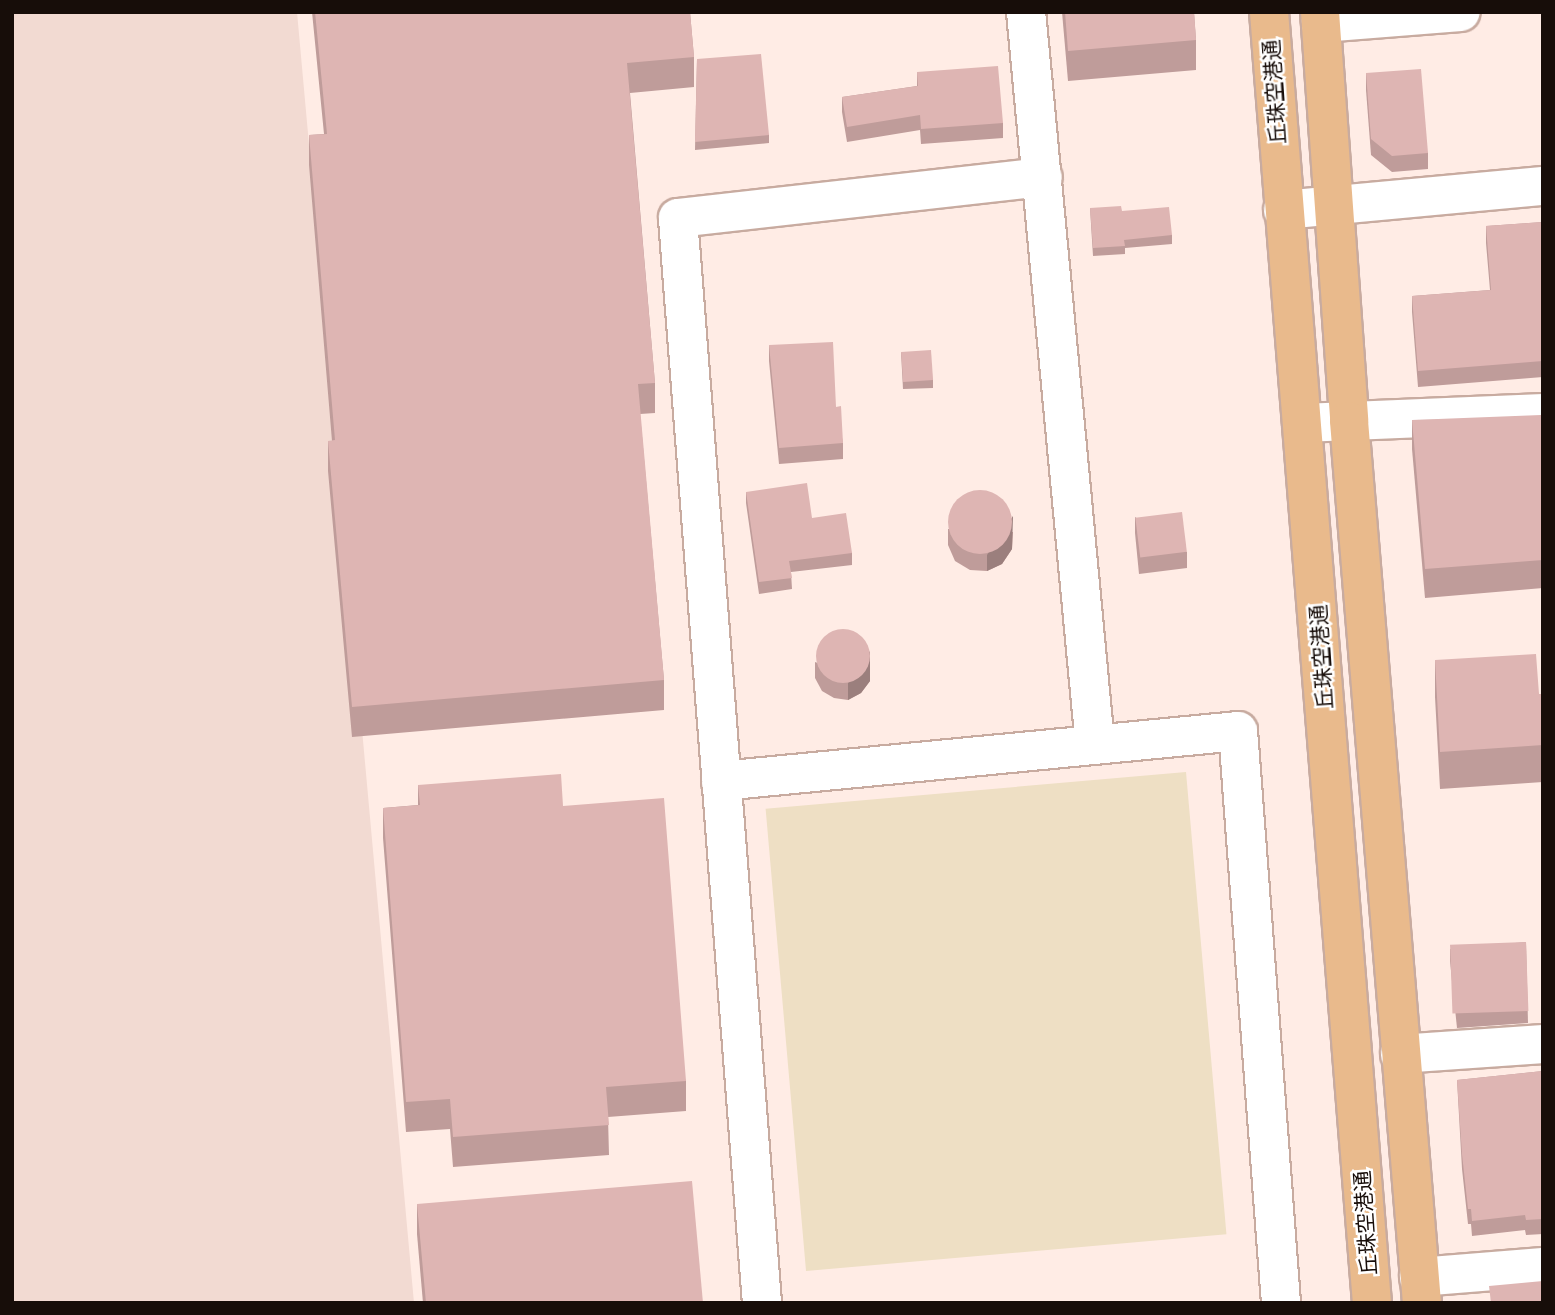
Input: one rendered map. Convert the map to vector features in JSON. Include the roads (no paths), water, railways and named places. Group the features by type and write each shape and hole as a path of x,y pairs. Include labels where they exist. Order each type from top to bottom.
{"main road":[{"name":"丘珠空港通","path":"1269,12 1371,1303"},
{"path":"1320,18 1336,207 1349,421 1420,1290"}],"street":[{"path":"1026,12 1096,745"},
{"path":"1320,18 1461,12"},
{"path":"762,1303 678,218 1043,177"},
{"path":"1283,210 1543,186"},
{"path":"1303,423 1543,413"},
{"path":"722,781 1238,731 1281,1303"},
{"path":"1400,1054 1543,1044"},
{"path":"1420,1290 1543,1268"}]}
